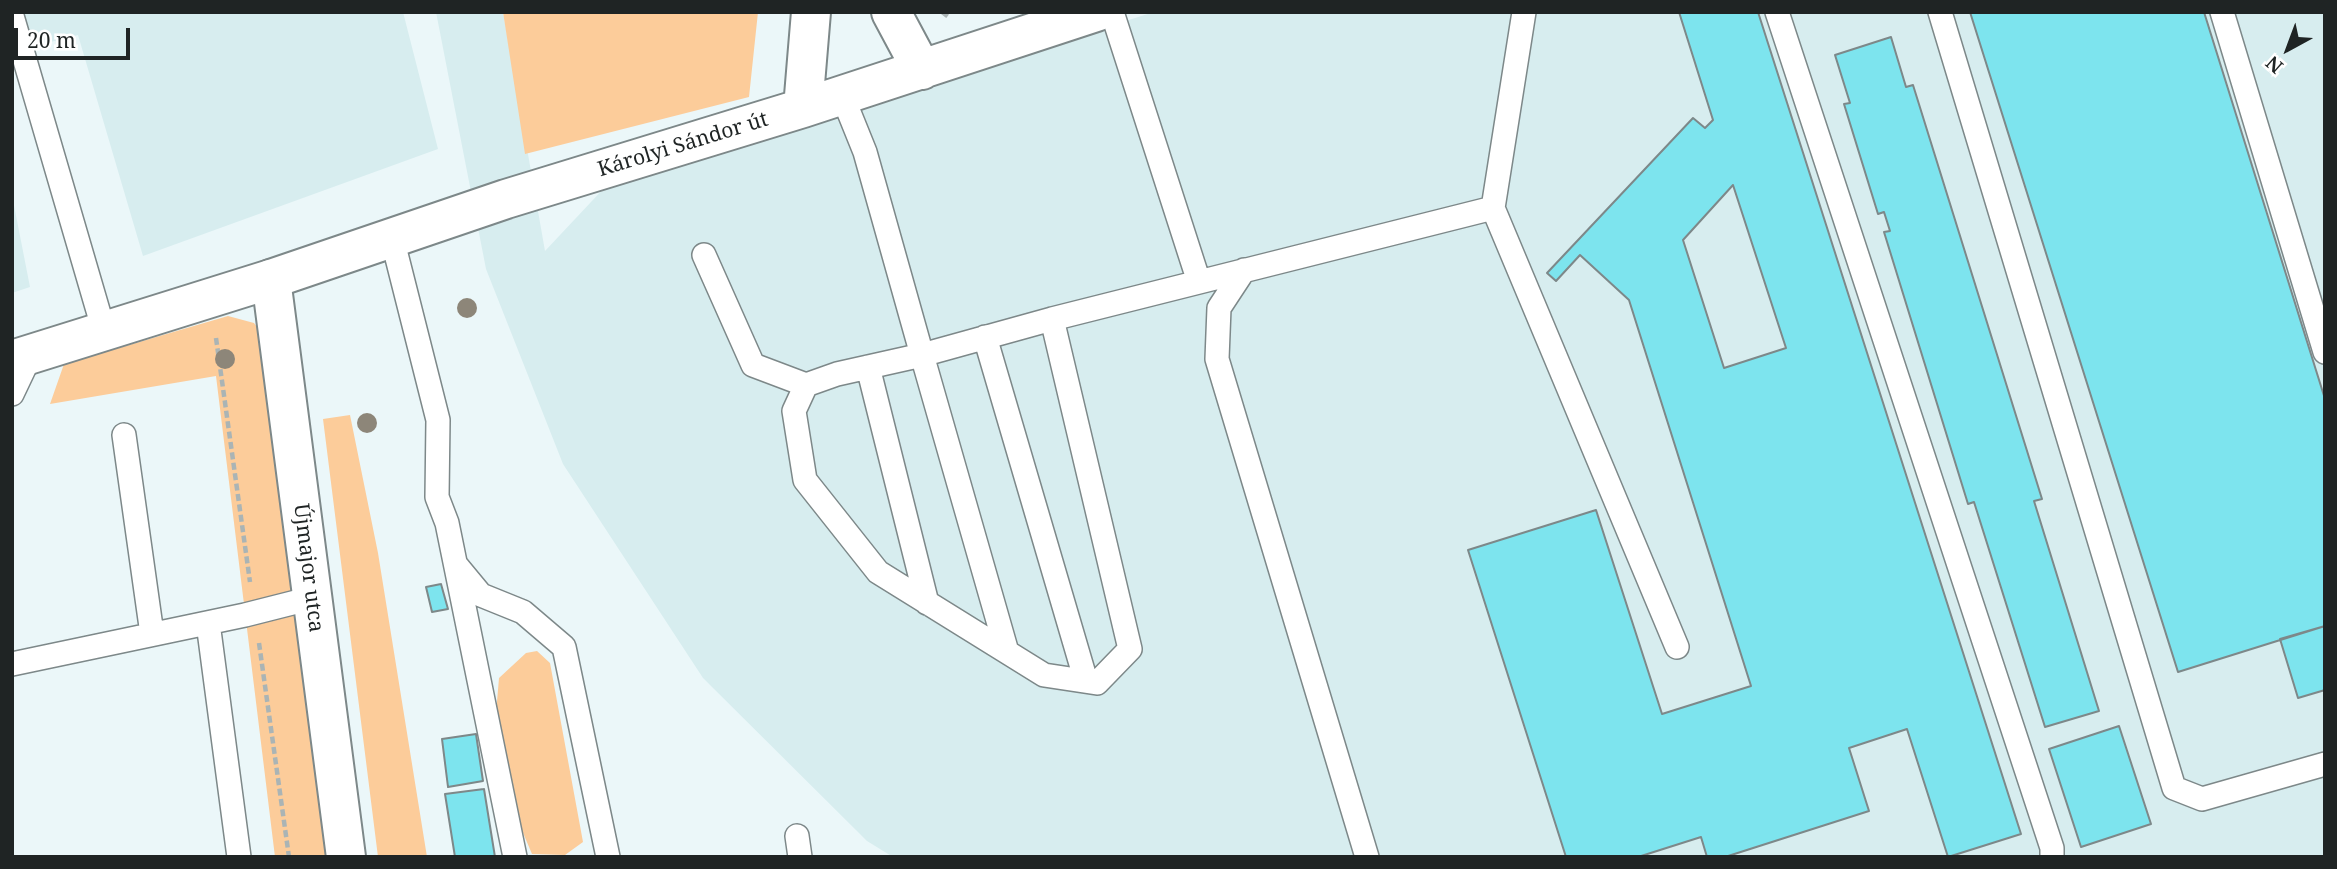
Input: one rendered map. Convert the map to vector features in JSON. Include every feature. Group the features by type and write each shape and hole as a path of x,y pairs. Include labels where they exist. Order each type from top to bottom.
{"street":[{"path":"803,108 811,12"},
{"path":"891,12 922,70"},
{"name":"Károlyi Sándor út","path":"22,357 271,279 506,199 803,108 1096,12"},
{"name":"Újmajor utca","path":"271,279 346,857"}],"lane":[{"path":"1112,12 1199,282"},
{"path":"1524,12 1493,208 1677,647"},
{"path":"1777,12 2052,848 2052,857"},
{"path":"1940,12 2174,788 2202,799 2325,764"},
{"path":"2222,12 2325,352"},
{"path":"12,16 104,331"},
{"path":"842,95 865,152 1007,652"},
{"path":"704,255 753,365 806,385 1052,319 1493,208"},
{"path":"392,238 438,420 437,498 447,523 514,857"},
{"path":"1244,271 1219,308 1217,359 1367,857"},
{"path":"806,385 794,411 805,480 878,572 1044,675 1097,682 1130,649 1052,319"},
{"path":"985,337 1086,681"},
{"path":"12,394 22,357"},
{"path":"868,367 927,603"},
{"path":"124,435 152,635"},
{"path":"455,564 481,595 523,612 564,647 608,857"},
{"path":"12,663 255,613 312,598"},
{"path":"208,623 239,857"}],"path":[{"path":"211,298 289,857"}],"shaded area":[{"path":"12,12 403,12 438,149 143,256 78,35 23,49"},
{"path":"436,12 503,12 545,251 606,186 1154,12 2325,12 2325,857 893,857 867,841 703,678 563,464 486,269"},
{"path":"503,12 758,12 749,97 525,154"},
{"path":"12,195 30,287 12,293"},
{"path":"228,316 254,323 271,347 337,857 275,857 216,376 50,404 64,364"},
{"path":"350,415 378,553 427,857 378,857 323,419"},
{"path":"537,651 550,663 583,842 565,855 532,854 518,821 496,713 499,678 526,653"}],"building":[{"path":"1679,12 1758,12 2021,834 1948,857 1907,729 1849,748 1869,811 1725,857 1707,857 1701,837 1638,857 1566,857 1468,550 1596,510 1662,714 1751,686 1629,300 1580,255 1556,281 1547,273 1693,118 1705,128 1713,120","holes":["1733,185 1786,348 1724,368 1683,240"]},
{"path":"1970,12 2204,12 2325,399 2325,626 2178,672"},
{"path":"1891,37 1906,87 1913,85 2042,499 2034,501 2099,711 2045,727 1974,502 1968,504 1884,232 1890,231 1884,212 1878,214 1844,104 1850,103 1835,55"},
{"path":"441,584 448,609 432,612 426,587"},
{"path":"2325,626 2325,690 2298,698 2280,639"},
{"path":"2119,726 2151,824 2081,847 2049,749"},
{"path":"476,734 483,781 448,787 442,739"},
{"path":"484,789 495,857 455,857 445,794"}]}
